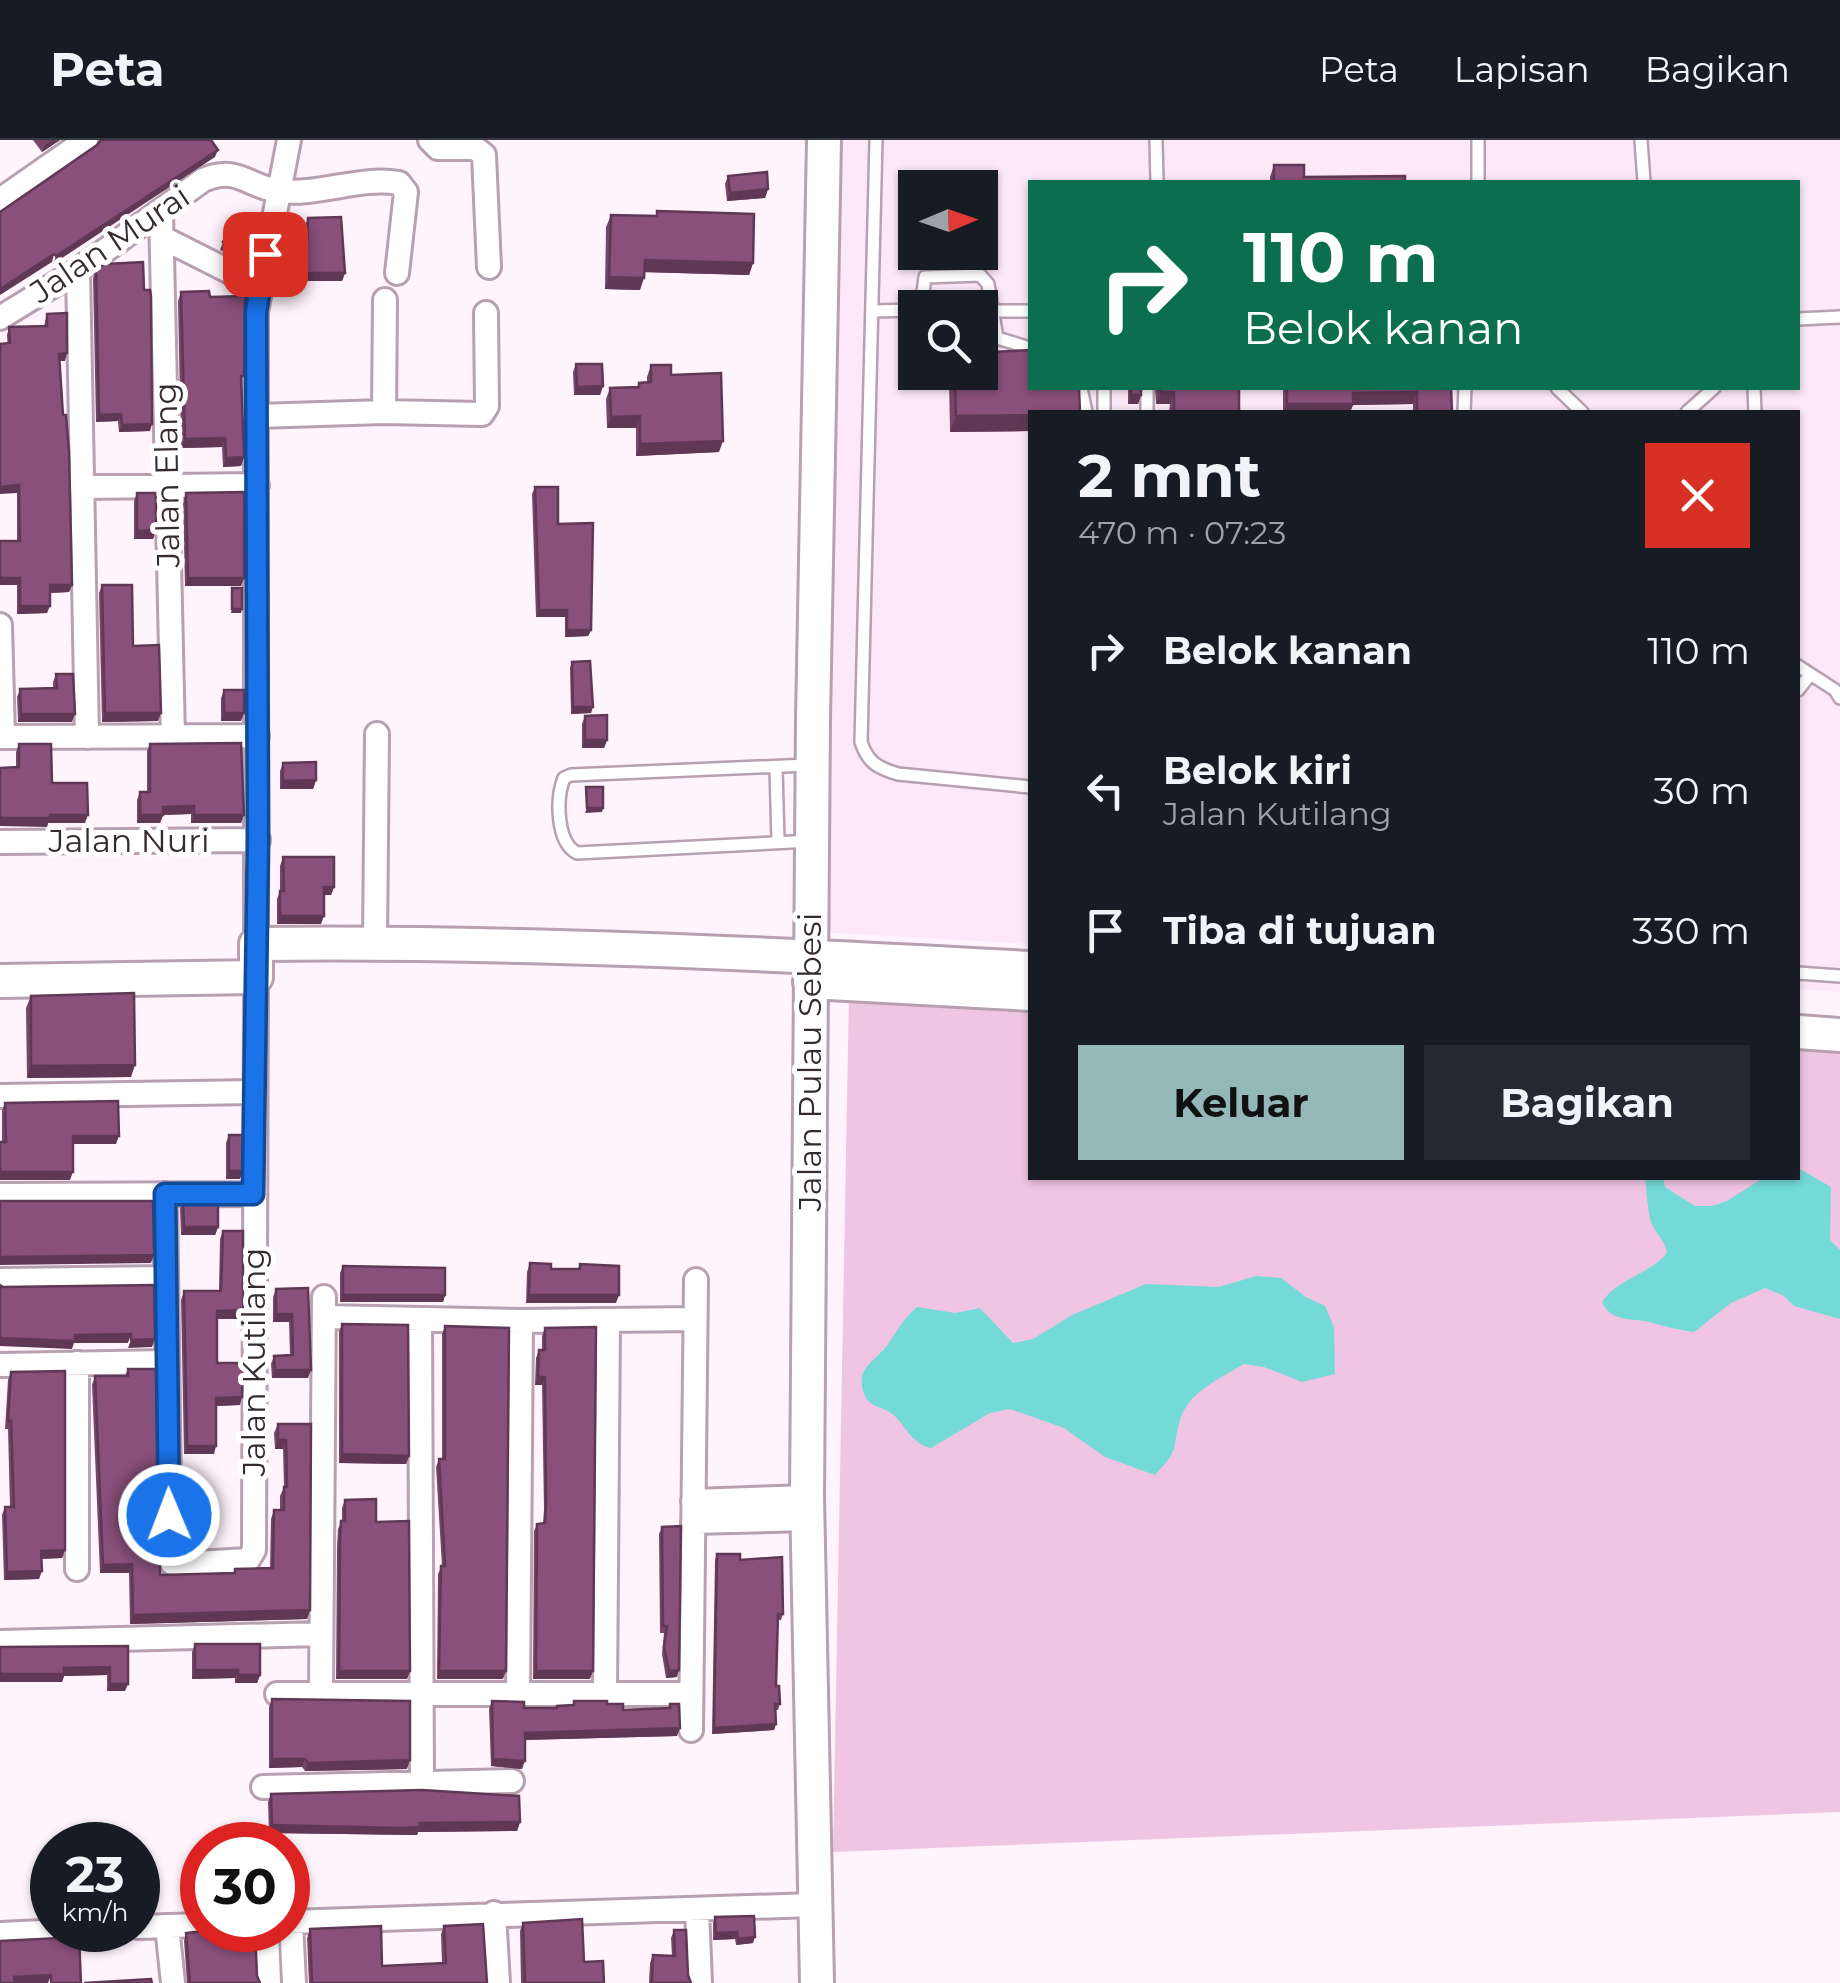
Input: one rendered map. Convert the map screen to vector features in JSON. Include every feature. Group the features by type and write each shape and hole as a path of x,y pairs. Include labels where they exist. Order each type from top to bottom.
{"street":[{"path":"0,200 86,140"},
{"name":"Jalan Kutilang","path":"166,1362 170,1561 244,1561 251,1558 254,1550 258,286 288,140"},
{"path":"430,140 438,148 476,148 484,155 489,267"},
{"name":"Jalan Pulau Sebesi","path":"817,1983 812,1906 807,1508 812,765 824,140"},
{"name":"Jalan Murai","path":"0,318 78,270 203,180 237,174 278,191"},
{"path":"278,191 399,182 406,192 397,274"},
{"name":"Jalan Elang","path":"161,212 173,737"},
{"path":"163,238 258,286"},
{"path":"78,270 87,737"},
{"path":"384,300 384,412"},
{"path":"257,416 482,414 487,406 486,313"},
{"path":"82,486 257,485"},
{"path":"0,625 2,737 257,736"},
{"path":"375,942 377,734"},
{"name":"Jalan Nuri","path":"0,842 258,840"},
{"path":"0,981 256,960 375,942 810,969 1028,994"},
{"path":"0,960 122,969"},
{"path":"810,969 1028,968"},
{"path":"1800,1015 1840,1017"},
{"path":"1800,1032 1840,1035"},
{"path":"0,1096 254,1092"},
{"path":"0,1365 166,1362 165,1194"},
{"path":"0,1196 253,1194"},
{"path":"0,1280 165,1278"},
{"path":"691,1730 696,1280"},
{"path":"320,1694 325,1307 420,1319 694,1319"},
{"path":"420,1319 422,1783"},
{"path":"518,1694 521,1321"},
{"path":"606,1694 608,1321"},
{"path":"76,1363 77,1569"},
{"path":"693,1511 807,1508"},
{"path":"0,1642 321,1634"},
{"path":"277,1694 691,1694"},
{"path":"263,1787 512,1780"},
{"path":"310,1921 812,1906"},
{"path":"697,1910 700,1983"},
{"path":"494,1914 498,1983"},
{"path":"160,1926 180,1926"},
{"path":"167,1926 173,1983"},
{"path":"0,1934 30,1933"},
{"path":"268,1952 270,1983"},
{"path":"291,1952 294,1983"}],"lane":[{"path":"876,140 861,742 866,757 879,768 898,774 1028,787"},
{"path":"1156,140 1156,180"},
{"path":"1478,140 1478,180"},
{"path":"1641,140 1644,180"},
{"path":"922,290 925,277 974,274 988,284 987,290"},
{"path":"873,311 898,310"},
{"path":"998,311 1028,311"},
{"path":"1800,319 1840,316"},
{"path":"998,338 1028,347"},
{"path":"1559,390 1580,410"},
{"path":"1689,410 1712,390"},
{"path":"1800,667 1835,690 1840,698"},
{"path":"1800,687 1810,674"},
{"path":"812,765 571,775 564,778 560,799 565,842 577,853 812,841"},
{"path":"776,768 778,841"},
{"path":"1800,974 1840,976"}],"shaded area":[{"path":"832,140 1840,140 1840,992 1800,989 1800,410 1028,410 1028,944 819,932"},
{"path":"849,992 1028,1000 1028,1180 1800,1180 1800,1036 1840,1038 1840,1812 833,1852"}],"water":[{"path":"1800,1169 1831,1187 1830,1240 1840,1250 1840,1319 1794,1306 1784,1296 1765,1288 1731,1303 1694,1332 1624,1319 1606,1309 1602,1302 1609,1294 1667,1253 1651,1222 1645,1180 1663,1180 1665,1187 1695,1206 1727,1201 1760,1180 1800,1180"},
{"path":"1256,1276 1281,1278 1325,1306 1334,1327 1335,1374 1302,1382 1264,1367 1244,1364 1207,1386 1191,1401 1180,1420 1172,1454 1155,1475 1105,1457 1064,1428 1010,1409 990,1413 931,1448 924,1446 891,1413 870,1402 862,1386 867,1366 917,1307 955,1313 980,1308 1013,1343 1033,1339 1072,1315 1146,1284 1219,1287"}],"building":[{"path":"101,140 211,140 218,150 0,289 0,212"},
{"path":"1274,165 1304,165 1304,177 1405,176 1405,180 1274,180"},
{"path":"767,172 768,189 730,193 728,176"},
{"path":"657,211 754,214 753,263 645,260 644,278 609,277 611,215 657,216"},
{"path":"238,215 258,228 253,255 223,242"},
{"path":"341,217 345,273 306,273 308,218"},
{"path":"143,262 144,290 150,290 151,296 152,424 122,425 121,414 99,415 96,270 105,264"},
{"path":"209,291 210,297 245,296 241,376 244,457 226,458 225,438 185,439 181,292"},
{"path":"67,313 67,353 59,354 69,452 72,585 50,585 50,606 20,606 20,578 0,578 0,541 20,541 19,485 0,487 0,344 10,343 9,327 47,326 47,314"},
{"path":"1028,350 1028,390 1079,390 1080,410 956,416 955,390 998,390 998,352"},
{"path":"576,364 602,364 603,386 577,387"},
{"path":"651,365 671,365 671,375 721,373 723,441 640,444 640,416 611,417 610,388 639,387 639,383 651,382"},
{"path":"1239,390 1239,410 1174,410 1174,392 1161,392"},
{"path":"1287,390 1451,390 1452,410 1417,410 1417,392 1353,393 1353,404 1287,404"},
{"path":"535,487 558,487 558,524 593,523 591,630 567,630 567,610 539,610"},
{"path":"244,492 244,578 188,578 186,493"},
{"path":"137,493 156,493 156,530 137,531"},
{"path":"102,585 132,585 133,646 159,645 161,713 105,713"},
{"path":"232,588 242,588 242,609 232,609"},
{"path":"590,661 593,707 573,707 572,662"},
{"path":"56,674 73,674 75,714 21,714 20,689 57,688"},
{"path":"224,690 244,690 244,713 224,713"},
{"path":"607,715 607,740 585,740 585,716"},
{"path":"241,743 244,815 194,815 194,806 163,807 163,815 140,815 140,792 150,792 150,744"},
{"path":"19,744 51,744 52,783 87,783 88,815 0,818 0,768 19,767"},
{"path":"316,762 316,780 283,781 283,763"},
{"path":"586,787 603,787 603,808 587,808"},
{"path":"283,857 334,857 334,887 324,887 324,916 280,916"},
{"path":"134,993 135,1065 31,1066 31,996"},
{"path":"118,1101 119,1136 73,1136 73,1172 0,1172 0,1142 6,1142 5,1103"},
{"path":"229,1135 243,1135 243,1171 229,1171"},
{"path":"0,1201 153,1201 154,1255 0,1259"},
{"path":"183,1201 218,1201 218,1227 184,1227"},
{"path":"223,1231 243,1231 243,1310 217,1311 217,1363 243,1363 242,1397 216,1398 216,1446 187,1446 184,1291 221,1291"},
{"path":"530,1263 551,1264 551,1269 580,1269 580,1264 619,1266 619,1295 529,1295"},
{"path":"343,1266 445,1268 445,1295 343,1295"},
{"path":"0,1285 154,1285 155,1339 131,1340 131,1334 75,1335 75,1341 0,1338"},
{"path":"308,1288 311,1370 275,1370 274,1356 293,1355 292,1314 276,1314 276,1289"},
{"path":"342,1324 408,1325 409,1456 342,1454"},
{"path":"445,1326 509,1328 506,1671 439,1671 441,1566 445,1566 439,1459 445,1459"},
{"path":"596,1327 593,1671 536,1671 537,1524 545,1523 546,1502 545,1377 538,1377 539,1350 545,1350 545,1328"},
{"path":"128,1369 156,1369 160,1575 273,1568 274,1510 284,1510 287,1487 286,1440 278,1440 278,1424 311,1424 310,1610 133,1615 132,1564 103,1565 95,1376 128,1376"},
{"path":"65,1371 65,1550 41,1551 42,1571 7,1572 5,1507 14,1507 8,1421 11,1372"},
{"path":"376,1499 376,1522 409,1521 410,1671 339,1671 340,1539 345,1500"},
{"path":"187,1500 208,1500 208,1530 188,1530"},
{"path":"681,1526 679,1670 669,1671 664,1647 667,1626 663,1626 662,1527"},
{"path":"717,1554 740,1554 740,1560 782,1557 783,1614 778,1614 776,1686 780,1704 775,1704 776,1724 714,1728"},
{"path":"195,1644 260,1644 260,1675 238,1675 238,1670 195,1670"},
{"path":"128,1646 128,1684 110,1684 110,1667 64,1668 64,1674 0,1674 0,1647"},
{"path":"272,1699 410,1701 410,1760 308,1763 305,1759 272,1759"},
{"path":"492,1701 524,1702 524,1708 557,1708 574,1705 574,1701 607,1701 623,1704 623,1710 670,1708 670,1704 679,1704 680,1728 525,1733 525,1761 493,1759"},
{"path":"422,1790 519,1796 520,1822 420,1823 420,1827 402,1828 272,1822 271,1794"},
{"path":"754,1916 755,1937 738,1939 737,1932 716,1933 715,1917"},
{"path":"582,1919 584,1962 603,1961 604,1983 525,1983 523,1923"},
{"path":"483,1924 487,1983 312,1983 310,1929 381,1926 382,1966 446,1963 444,1926"},
{"path":"674,1930 686,1930 691,1983 652,1983 653,1955 675,1956"},
{"path":"30,1939 30,1952 80,1952 81,1983 51,1983 51,1975 14,1977 15,1983 0,1983 0,1941"},
{"path":"188,1952 256,1952 260,1983 190,1983"},
{"path":"151,1979 152,1983 84,1983"}],"route":[{"path":"169,1515 165,1194 253,1194 258,840 256,312 265,254"}]}
